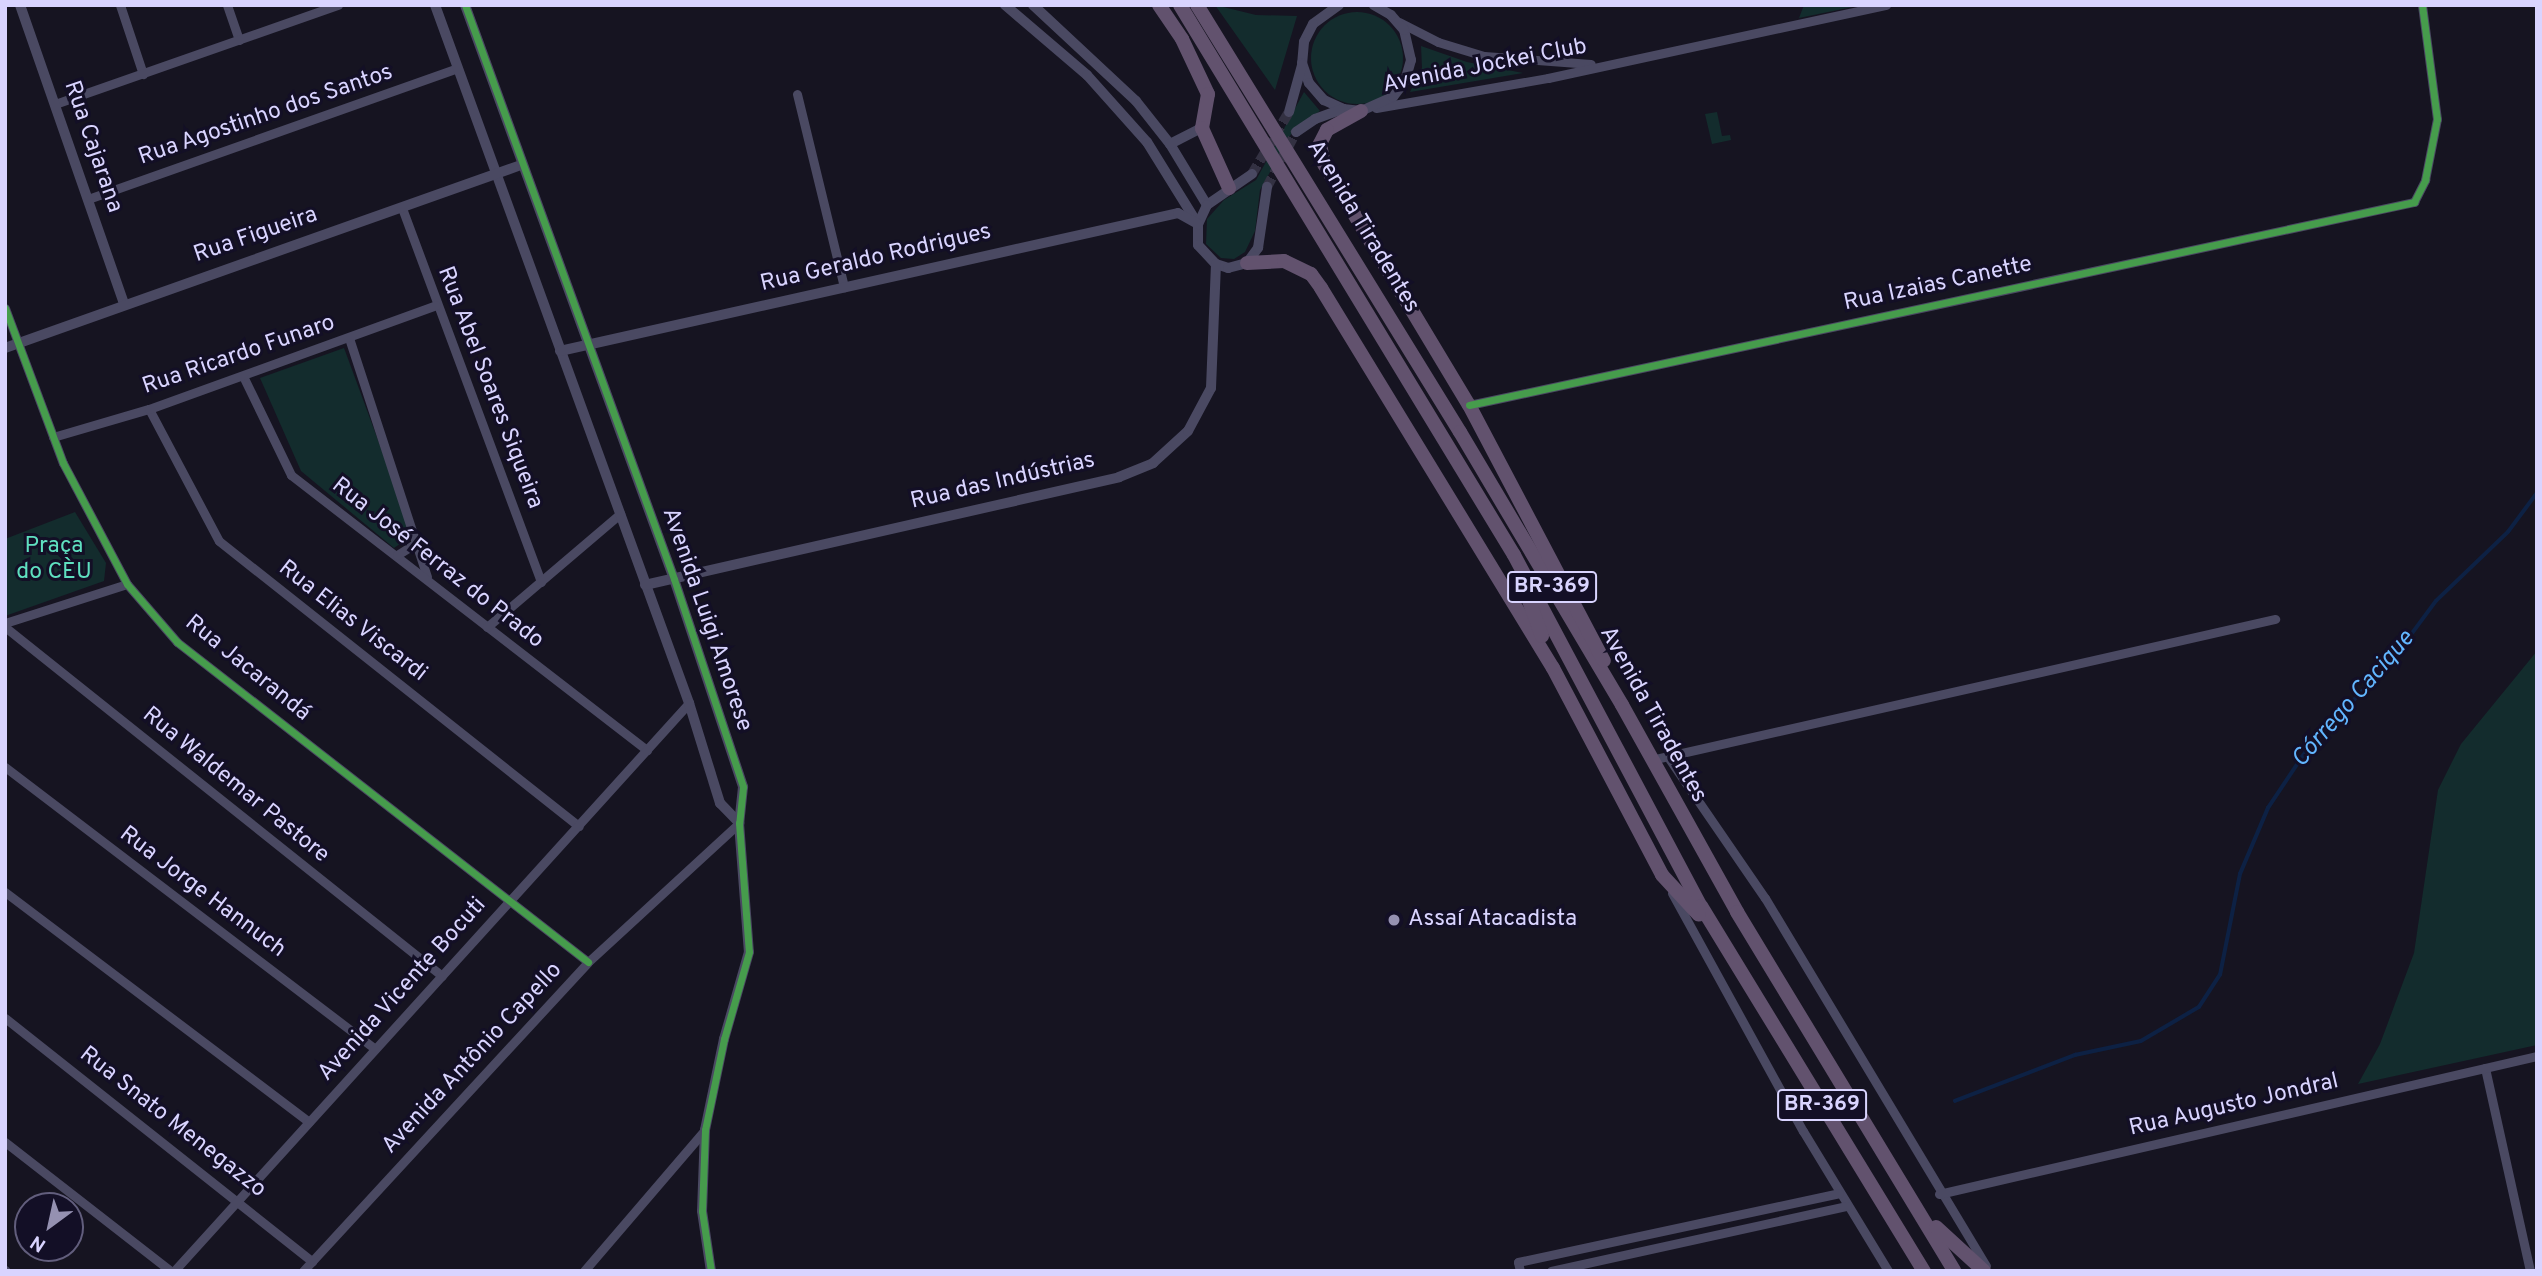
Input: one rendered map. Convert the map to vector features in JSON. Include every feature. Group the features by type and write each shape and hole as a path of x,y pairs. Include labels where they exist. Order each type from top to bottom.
{"highway":[{"path":"1159,5 1182,39 1208,94 1202,128 1229,188"},
{"name":"Avenida Tiradentes","path":"1180,5 1289,179 1514,555 1722,939 1924,1271"},
{"name":"Avenida Tiradentes","path":"1197,5 1622,705 1651,760 1954,1271"},
{"path":"1368,109 1326,130 1320,144 1324,164 1469,405 1594,635 1622,705"},
{"path":"1247,264 1284,261 1311,274 1321,288 1553,668 1662,875 1722,939"},
{"path":"1514,555 1553,668"},
{"path":"1896,1175 1946,1239 1987,1271"}],"street":[{"name":"Rua Cajarana","path":"20,5 124,303"},
{"path":"120,5 143,74"},
{"path":"227,5 239,40"},
{"name":"Avenida Luigi Amorese","path":"435,5 456,69 690,703 720,803 739,823"},
{"name":"Avenida Luigi Amorese","path":"464,5 586,345 674,579 743,787 739,823 749,952 724,1039 705,1130 702,1211 711,1271"},
{"path":"1005,5 1076,65 1147,142 1198,223"},
{"path":"1033,5 1095,59 1170,145 1207,205"},
{"path":"1289,112 1303,63 1304,42 1313,24 1339,5"},
{"path":"1296,132 1315,119 1343,109 1368,109 1400,90 1409,71 1408,40 1398,21 1374,5"},
{"name":"Avenida Jockei Club","path":"1368,109 1603,64 1886,5"},
{"name":"Rua Izaias Canette","path":"1469,405 2414,202 2425,180 2437,120 2422,5"},
{"path":"55,104 336,6"},
{"name":"Avenida Jockei Club","path":"1398,21 1438,42 1484,56 1603,64"},
{"path":"1076,65 1095,59"},
{"path":"1303,63 1315,92 1343,109"},
{"name":"Rua Agostinho dos Santos","path":"88,199 456,69"},
{"path":"797,94 844,287"},
{"path":"1170,145 1202,128"},
{"name":"Rua Figueira","path":"5,348 124,303 521,165"},
{"path":"1252,174 1207,205 1198,223 1198,245 1216,264 1228,268 1247,264 1261,239 1267,187"},
{"name":"Rua Abel Soares Siqueira","path":"401,208 541,582"},
{"name":"Rua Geraldo Rodrigues","path":"560,351 1178,213 1198,223"},
{"name":"Rua das Indústrias","path":"645,585 1119,477 1153,463 1188,432 1211,388 1216,264"},
{"name":"Rua Ricardo Funaro","path":"53,437 149,409 436,305"},
{"name":"Rua Jacarandá","path":"5,308 53,437 127,584 177,642 512,899 588,962"},
{"path":"349,338 428,579"},
{"name":"Rua José Ferraz do Prado","path":"243,376 291,475 647,750"},
{"name":"Rua Elias Viscardi","path":"149,409 219,541 579,826"},
{"path":"487,627 621,514"},
{"path":"397,555 416,543"},
{"path":"5,625 127,584"},
{"path":"1651,760 2275,619"},
{"name":"Rua Waldemar Pastore","path":"5,625 442,976"},
{"name":"Avenida Vicente Bocuti","path":"172,1271 690,703"},
{"path":"1668,757 1765,898 1987,1271"},
{"name":"Rua Jorge Hannuch","path":"5,767 375,1049"},
{"name":"Avenida Antônio Capello","path":"303,1271 588,962 739,823"},
{"path":"1662,875 1839,1193 1888,1271"},
{"path":"5,892 309,1122"},
{"name":"Rua Snato Menegazzo","path":"5,1018 239,1199 312,1261"},
{"name":"Rua Augusto Jondral","path":"1939,1194 2537,1056"},
{"path":"2485,1068 2530,1271"},
{"path":"584,1271 705,1130"},
{"path":"5,1142 172,1271"},
{"path":"1519,1266 1839,1193"},
{"path":"1551,1271 1847,1206"}],"green space":[{"path":"1215,5 1256,15 1297,16 1275,90"},
{"path":"1804,5 1862,5 1799,18"},
{"path":"1357,12 1375,15 1390,25 1400,40 1403,58 1400,76 1390,91 1375,101 1357,104 1339,101 1324,91 1314,76 1311,58 1314,40 1324,25 1339,15"},
{"path":"1421,46 1467,62 1523,73 1410,92 1422,68"},
{"path":"1304,92 1320,111 1295,127 1260,190 1255,231 1245,252 1234,259 1221,258 1206,244 1207,219 1224,200 1256,180"},
{"path":"1717,112 1722,136 1730,135 1731,140 1712,144 1705,114"},
{"path":"344,348 413,535 394,548 301,471 260,378"},
{"name":"Praça do CÈU","path":"75,512 106,563 104,581 5,616 5,539"},
{"path":"2537,651 2537,1045 2358,1084 2380,1044 2414,953 2438,790 2461,744"}],"waterway":[{"name":"Córrego Cacique","path":"1955,1101 2075,1055 2141,1041 2199,1007 2220,975 2240,874 2268,808 2306,751 2396,655 2436,601 2508,532 2537,493"}],"tunnel":[{"path":"1252,174 1289,112"},
{"path":"1267,187 1296,132"}],"cycle path":[{"path":"465,5 674,579 743,787 739,823 749,952 724,1039 705,1130 702,1211 711,1271"},
{"path":"1469,405 2414,202 2425,180 2437,119 2422,5"},
{"path":"5,308 63,463 127,584 177,642 588,962"}],"place":[{"name":"Assaí Atacadista","path":"1394,920"}]}
